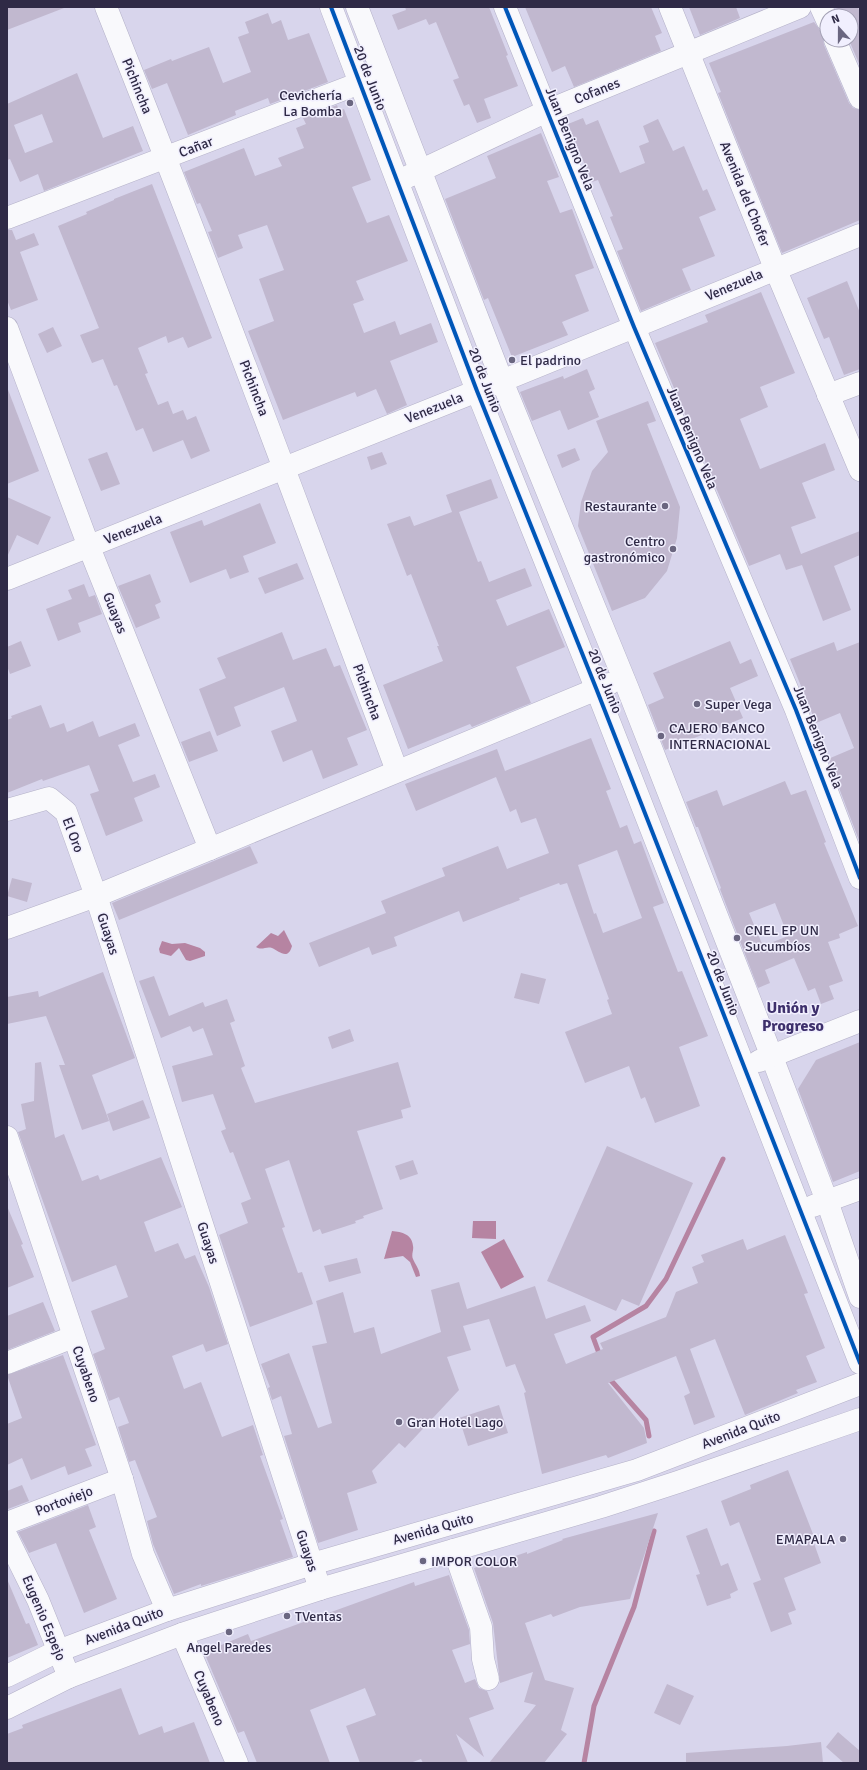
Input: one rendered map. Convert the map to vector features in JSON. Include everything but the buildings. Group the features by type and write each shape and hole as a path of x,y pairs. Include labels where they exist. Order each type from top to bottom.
{"main road":[{"name":"Pichincha","path":"106,7 166,158 285,468 396,771"},
{"name":"20 de Junio","path":"331,7 477,391 596,688 860,1363"},
{"name":"20 de Junio","path":"357,7 502,381 624,679 772,1057 827,1201 860,1298"},
{"name":"Juan Benigno Vela","path":"505,7 634,327 796,710 860,878"},
{"name":"Avenida del Chofer","path":"670,7 775,268 860,470"},
{"name":"Cofanes","path":"396,181 420,172 547,111 800,7"},
{"path":"838,48 860,98"},
{"name":"Cañar","path":"7,218 383,74"},
{"name":"Venezuela","path":"7,580 502,381 860,234"},
{"name":"Guayas","path":"7,328 88,547 210,849 96,896 7,928"},
{"path":"828,395 860,383"},
{"path":"210,849 596,688 624,679"},
{"name":"El Oro","path":"7,810 49,798 66,812 96,896"},
{"name":"Guayas","path":"96,896 320,1589"},
{"path":"744,1066 772,1057 860,1021"},
{"name":"Cuyabeno","path":"7,1137 15,1188 73,1337 122,1479 143,1554 167,1610"},
{"path":"801,1210 860,1189"},
{"path":"7,1363 73,1337"},
{"name":"Avenida Quito","path":"7,1676 58,1651 167,1610 312,1564 637,1470 860,1384"},
{"name":"Avenida Quito","path":"7,1708 69,1677 182,1634 320,1589 678,1482 860,1419"},
{"name":"Portoviejo","path":"7,1522 122,1479"},
{"name":"Eugenio Espejo","path":"7,1537 38,1600 69,1677"},
{"path":"454,1550 481,1627 483,1659 488,1679"},
{"name":"Cuyabeno","path":"182,1634 237,1763"}],"shaded area":[{"path":"284,930 292,946 288,953 283,954 272,948 260,949 256,947 271,933 278,936"},
{"path":"162,941 172,944 185,943 200,948 205,952 205,956 190,961 186,960 179,948 171,956 160,953 159,949"},
{"path":"473,1221 496,1221 496,1239 472,1238"},
{"path":"392,1231 406,1234 411,1239 413,1248 412,1257 420,1276 416,1277 410,1262 403,1256 384,1259"},
{"path":"504,1239 524,1277 501,1289 481,1252"}],"waterway":[{"path":"600,1356 593,1337 646,1306 666,1279 723,1159"},
{"path":"608,1377 646,1420 649,1436"},
{"path":"584,1763 594,1706 634,1607 654,1531"}],"cycle path":[{"path":"331,7 477,391 596,688 860,1363"},
{"path":"505,7 634,327 796,710 860,878"}],"place":[{"name":"Cevichería La Bomba","path":"350,103"},
{"name":"El padrino","path":"512,360"},
{"name":"Restaurante","path":"665,506"},
{"name":"Centro gastronómico","path":"673,549"},
{"name":"Super Vega","path":"697,704"},
{"name":"CAJERO BANCO INTERNACIONAL","path":"661,736"},
{"name":"CNEL EP UN Sucumbíos","path":"737,938"},
{"name":"Gran Hotel Lago","path":"399,1422"},
{"name":"EMAPALA","path":"843,1539"},
{"name":"IMPOR COLOR","path":"423,1561"},
{"name":"TVentas","path":"287,1616"},
{"name":"Angel Paredes","path":"229,1632"}],"district":[{"name":"Unión y Progreso","path":"793,1017"}]}
